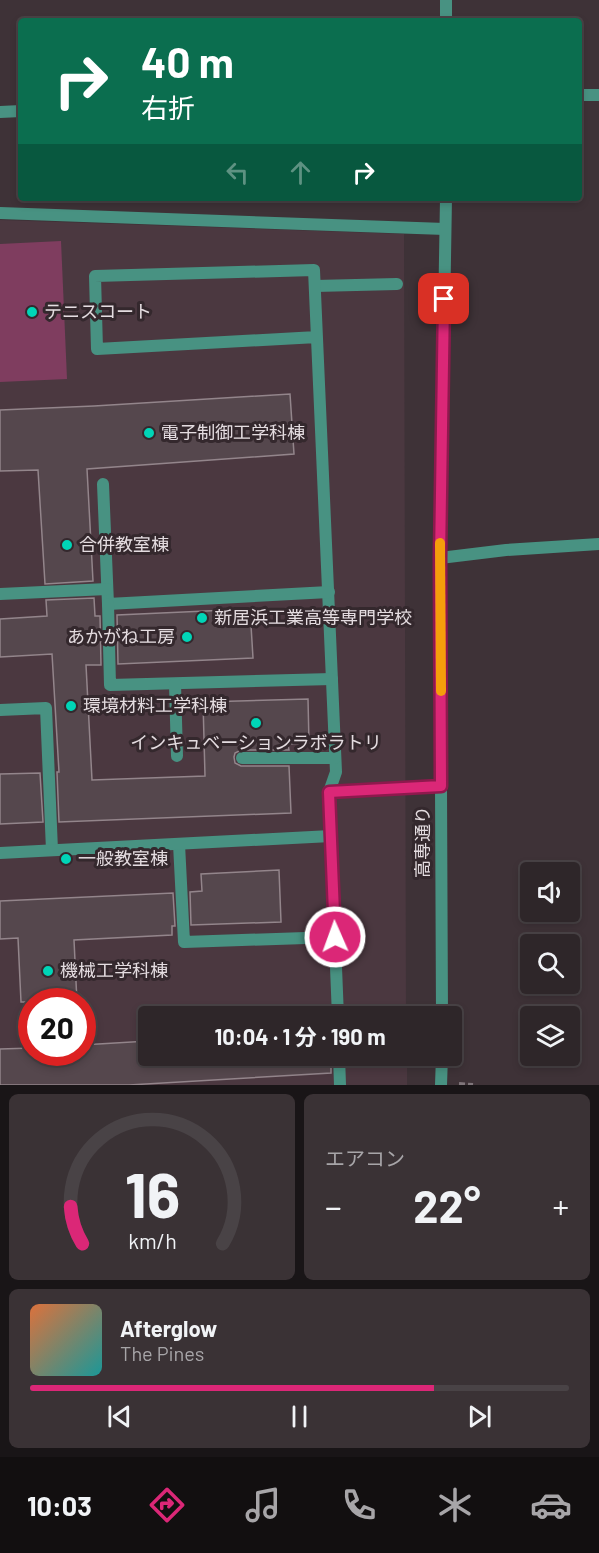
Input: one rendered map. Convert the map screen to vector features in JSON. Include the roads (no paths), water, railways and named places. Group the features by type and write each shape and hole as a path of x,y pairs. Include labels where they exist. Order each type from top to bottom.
{"street":[{"path":"446,0 446,18"},
{"path":"582,95 599,95"},
{"path":"0,112 18,111"},
{"name":"高専通り","path":"442,1006 440,558 446,201"},
{"path":"0,213 445,229"},
{"path":"317,337 96,349 95,276 314,270 329,592 336,772 329,792 338,1006"},
{"path":"315,286 397,284"},
{"path":"103,484 110,685 332,679"},
{"path":"440,558 506,550 599,544"},
{"path":"0,594 107,590"},
{"path":"108,604 329,592"},
{"path":"175,684 177,756"},
{"path":"0,710 46,708 52,850"},
{"path":"242,758 335,758"},
{"path":"329,792 441,786"},
{"path":"0,853 331,836"},
{"path":"179,844 184,942 335,937"},
{"path":"339,1066 340,1085"},
{"path":"441,1085 442,1066"}],"place":[{"name":"テニスコート","path":"32,312"},
{"name":"電子制御工学科棟","path":"149,433"},
{"name":"合併教室棟","path":"67,545"},
{"name":"新居浜工業高等専門学校","path":"202,618"},
{"name":"あかがね工房","path":"187,637"},
{"name":"環境材料工学科棟","path":"71,706"},
{"name":"インキュベーションラボラトリ","path":"256,723"},
{"name":"一般教室棟","path":"66,859"},
{"name":"機械工学科棟","path":"48,971"}]}
